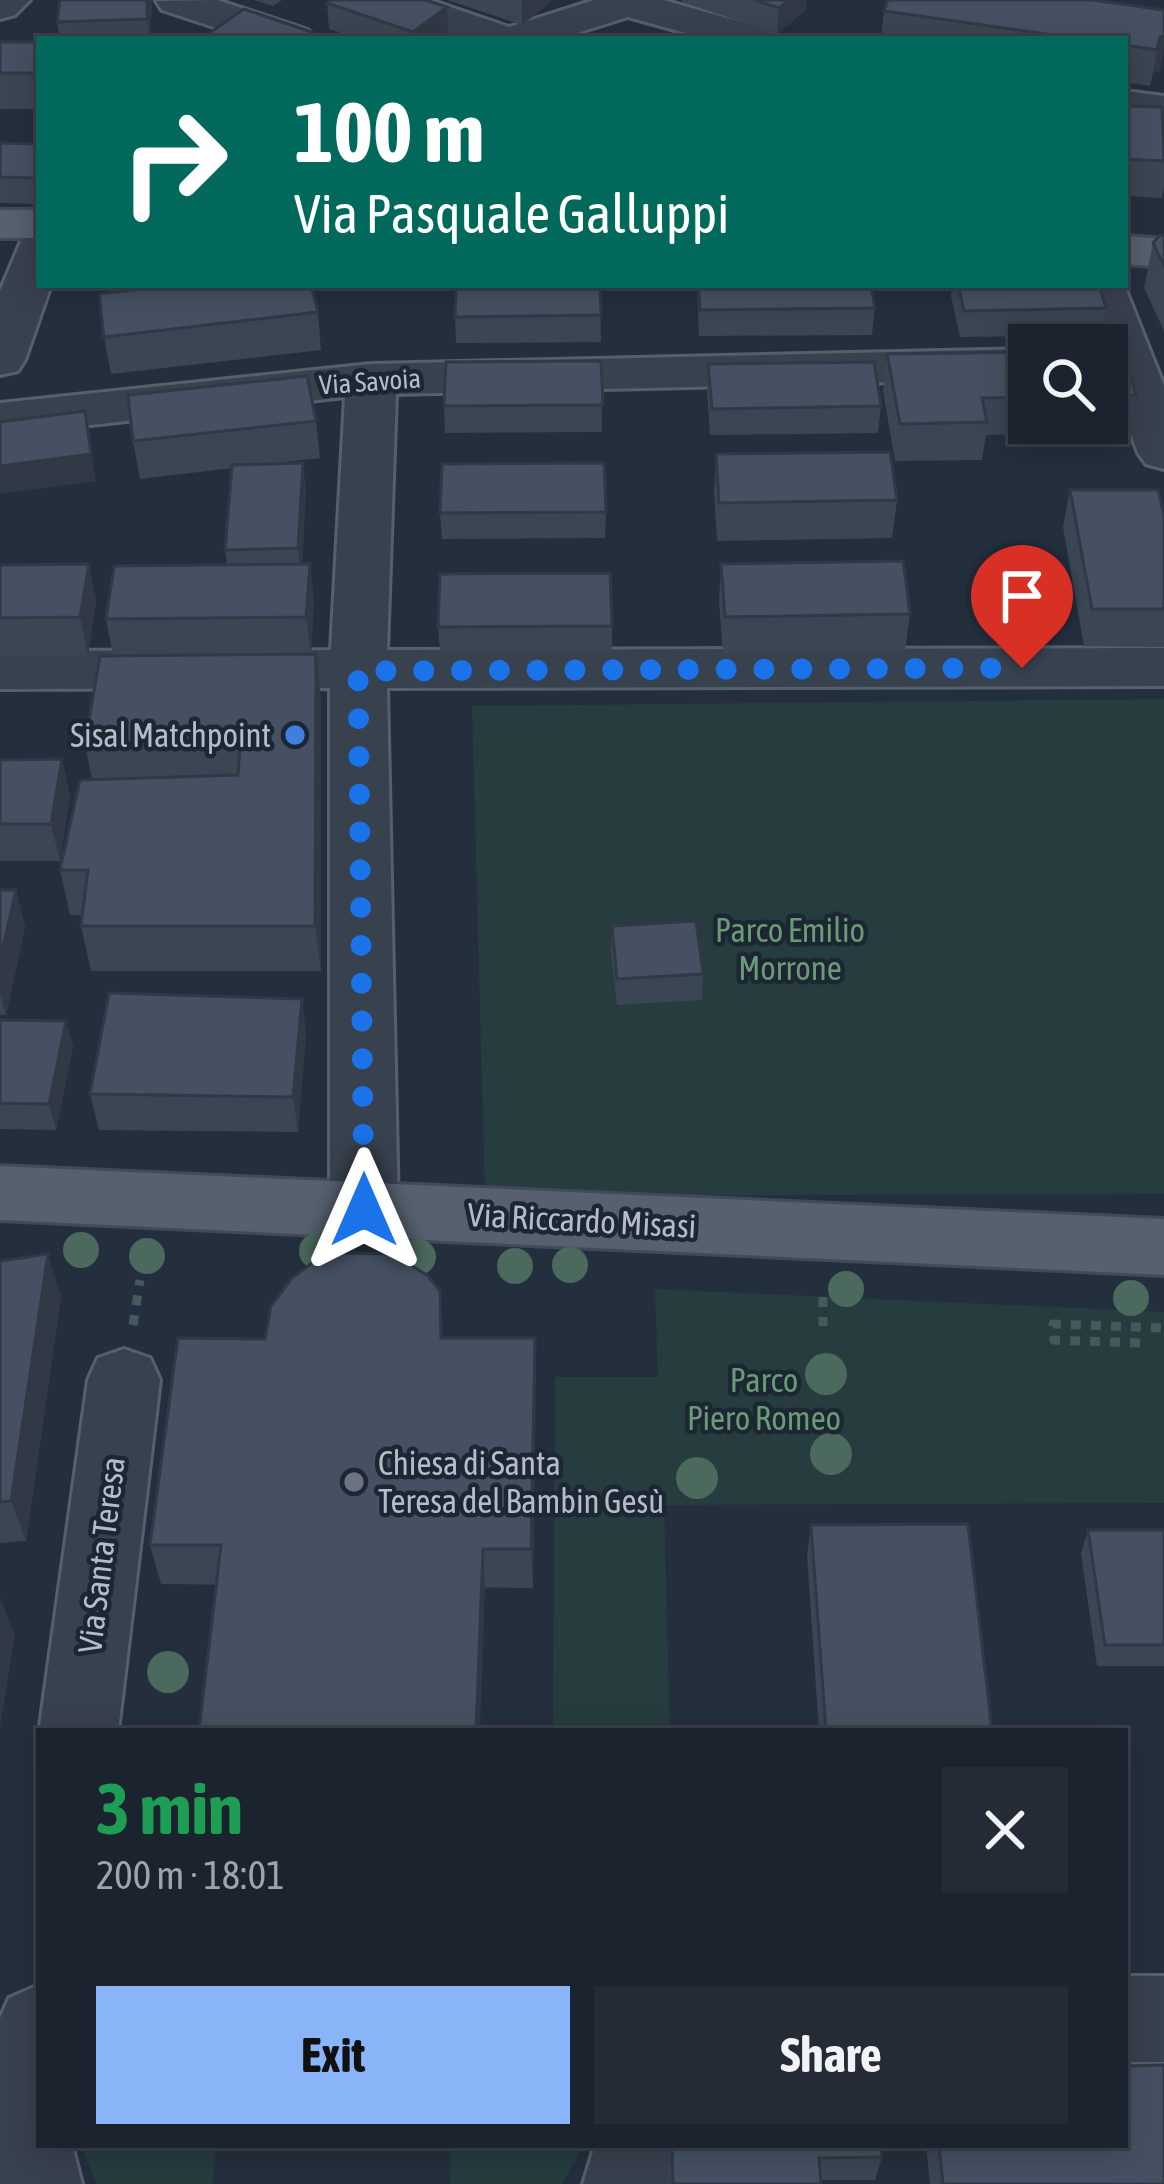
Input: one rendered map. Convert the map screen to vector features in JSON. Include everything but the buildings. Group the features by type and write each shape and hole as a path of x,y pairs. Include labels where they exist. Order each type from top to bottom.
{"main road":[{"path":"0,224 36,224"},
{"path":"1128,250 1164,254"},
{"name":"Via Riccardo Misasi","path":"0,1193 1164,1247"}],"street":[{"path":"0,6 9,0"},
{"path":"177,36 177,0 298,29"},
{"path":"393,1 494,36"},
{"path":"523,36 629,2 745,36"},
{"path":"1128,104 1164,110"},
{"path":"0,359 36,257"},
{"path":"1101,288 1109,324"},
{"name":"Via Savoia","path":"0,419 371,379 1008,364"},
{"path":"364,1210 358,671 371,379"},
{"path":"1128,382 1164,453"},
{"path":"0,670 1164,667"},
{"name":"Via Santa Teresa","path":"78,1728 124,1380"},
{"path":"1128,2019 1164,2019"},
{"path":"0,2024 36,2027"},
{"path":"36,2039 26,2078 25,2148 38,2184"},
{"path":"628,2184 638,2148"}],"path":[{"path":"823,1297 823,1326"},
{"path":"1140,1343 1054,1340 1053,1324 1164,1328"}],"green space":[{"name":"Parco Emilio Morrone","path":"1164,699 1164,1194 485,1196 472,706"},
{"name":"Parco Piero Romeo","path":"655,1289 1164,1312 1164,1503 664,1505 670,1728 553,1728 555,1377 658,1377"},
{"path":"82,2148 216,2148 213,2184 97,2184"},
{"path":"451,2148 582,2148 562,2184 450,2184"}],"place":[{"name":"Sisal Matchpoint","path":"295,735"},
{"name":"Chiesa di Santa Teresa del Bambin Gesù","path":"354,1482"}],"route":[{"path":"364,1210 358,671 1022,668"}]}
